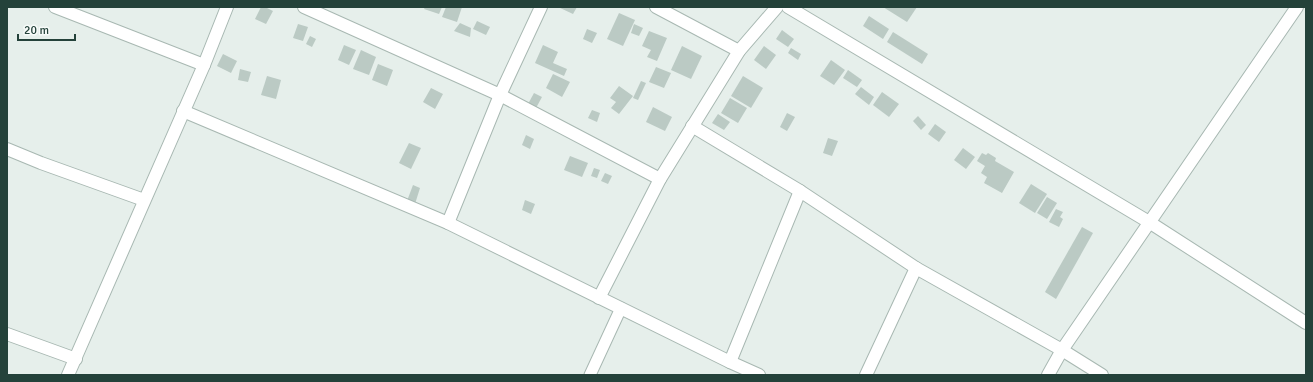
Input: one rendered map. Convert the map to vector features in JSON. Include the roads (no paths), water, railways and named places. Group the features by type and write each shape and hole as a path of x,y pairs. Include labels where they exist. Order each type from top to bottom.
{"street":[{"path":"56,7 204,65"},
{"path":"68,375 204,65 227,7"},
{"path":"304,7 500,95 660,179"},
{"path":"448,223 500,95 541,7"},
{"path":"656,7 739,51"},
{"path":"599,298 660,179 692,126 739,51 777,7"},
{"path":"788,7 1149,222 1306,323"},
{"path":"1048,375 1062,350 1297,7"},
{"path":"183,111 448,223 759,375"},
{"path":"692,126 800,191 916,268 1062,350 1102,375"},
{"path":"7,149 40,164 144,200"},
{"path":"730,362 800,191"},
{"path":"866,375 916,268"},
{"path":"7,334 76,359"}],"lane":[{"path":"590,375 621,308"}]}
